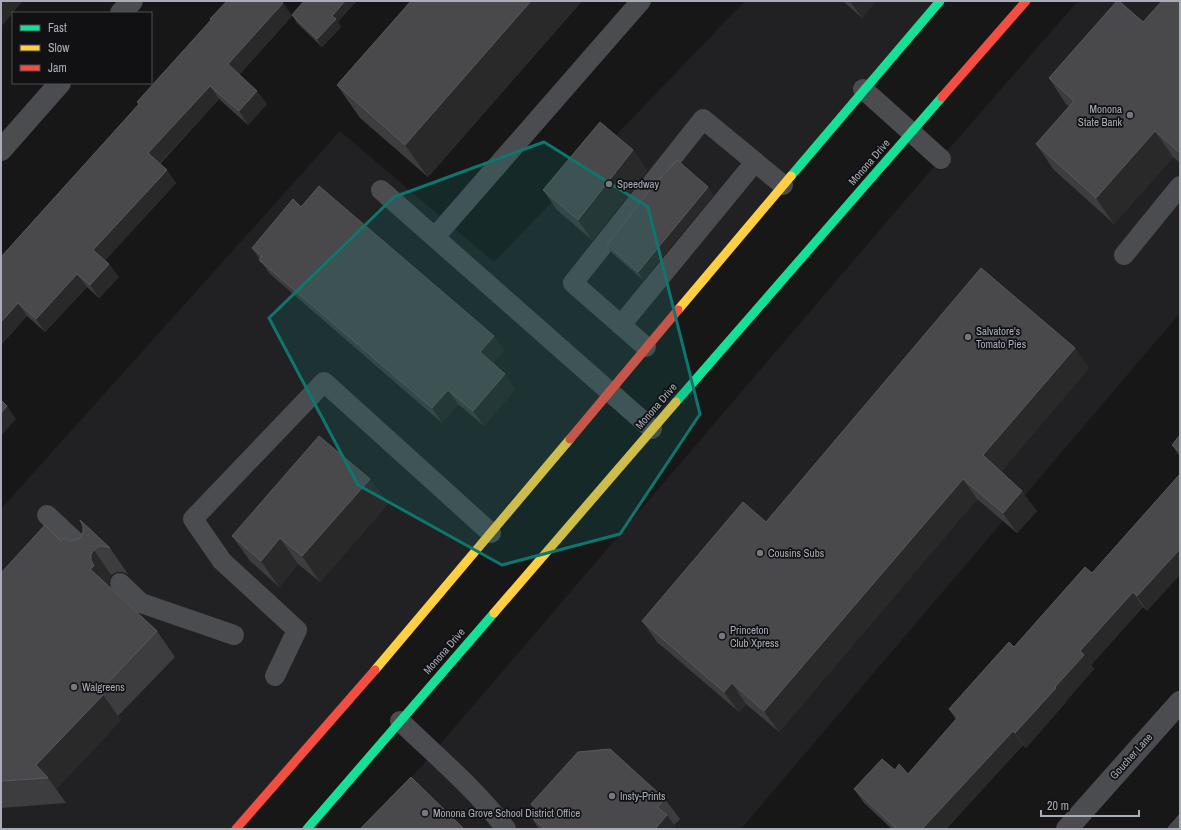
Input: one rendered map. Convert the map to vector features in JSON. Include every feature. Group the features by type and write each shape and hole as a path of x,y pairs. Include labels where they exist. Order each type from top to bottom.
{"street":[{"path":"122,12 132,1"},
{"path":"236,829 490,533 863,89 940,1"},
{"name":"Monona Drive","path":"307,829 652,429 1026,1"},
{"path":"1,150 59,84"},
{"name":"Goucher Lane","path":"1068,829 1180,702"}],"lane":[{"path":"435,237 641,1"},
{"path":"863,89 912,131 941,159"},
{"path":"646,347 573,283 703,119 783,185"},
{"path":"621,325 755,162"},
{"path":"1124,255 1180,186"},
{"path":"381,190 652,429"},
{"path":"275,676 297,630 222,561 193,519 324,382 490,533"},
{"path":"47,516 90,555"},
{"path":"120,583 141,603 234,635"},
{"path":"400,721 444,762 494,813 506,829"}],"highlighted area":[{"path":"544,142 648,207 700,414 620,534 502,565 358,485 269,318 394,197"}],"shaded area":[{"path":"745,1 940,1 236,829 1,829 1,509 340,131 494,262"},
{"path":"1078,1 1180,1 1180,313 741,829 365,829 419,769 955,142"}],"building":[{"path":"227,1 280,1 283,3 228,64 257,91 239,111 210,86 148,153 167,170 93,250 109,264 90,285 77,274 36,319 18,303 1,322 1,257 139,104 137,102"},
{"path":"304,1 345,1 332,16 336,19 317,39 292,15"},
{"path":"411,1 531,1 405,145 337,85"},
{"name":"Monona State Bank","path":"1117,1 1119,1 1143,22 1162,1 1180,1 1180,153 1155,131 1096,198 1036,144 1074,101 1049,78"},
{"path":"600,122 633,150 578,220 543,190"},
{"path":"677,160 708,187 638,272 607,245 659,178 660,179"},
{"path":"319,186 494,336 480,352 505,374 473,411 448,390 432,408 259,260 262,256 252,248 293,199 301,207"},
{"path":"981,268 1075,348 983,455 1022,491 1003,513 963,479 764,711 732,683 724,692 642,621 743,502 766,522"},
{"path":"1,400 7,406 1,413"},
{"path":"1180,435 1180,452 1172,445"},
{"path":"319,436 370,479 302,556 280,538 261,561 232,536"},
{"path":"1180,474 1180,549 1137,596 1133,592 1080,651 1084,655 1055,687 1056,688 1015,733 1013,731 922,829 897,829 854,789 882,759 895,770 899,764 908,774 958,717 949,709 1009,642 1014,647 1085,567 1092,573"},
{"name":"Walgreens","path":"80,520 110,548 99,546 94,550 91,554 91,560 94,566 90,569 157,631 100,691 103,695 36,765 48,778 1,781 1,573 45,525 61,541 64,538 69,541 80,538 83,532 83,526"},
{"name":"Insty-Prints","path":"610,749 665,799 657,807 667,815 655,829 545,829 531,817 536,810 531,804 578,752"},
{"path":"411,777 464,829 362,829 361,828"},
{"path":"1180,814 1180,829 1167,829"}],"traffic: fast":[{"path":"791,176 940,1"},
{"path":"676,402 942,97"},
{"path":"307,829 494,613"}],"traffic: slow":[{"path":"678,310 791,176"},
{"path":"494,613 676,402"},
{"path":"375,670 570,439"}],"traffic: jam":[{"path":"942,97 1026,1"},
{"path":"570,439 678,310"},
{"path":"236,829 375,670"}],"place":[{"name":"Monona State Bank","path":"1130,115"},
{"name":"Speedway","path":"609,184"},
{"name":"Salvatore's Tomato Pies","path":"968,337"},
{"name":"Cousins Subs","path":"760,553"},
{"name":"Princeton Club Xpress","path":"722,636"},
{"name":"Walgreens","path":"74,687"},
{"name":"Insty-Prints","path":"612,796"},
{"name":"Monona Grove School District Office","path":"425,813"}]}
